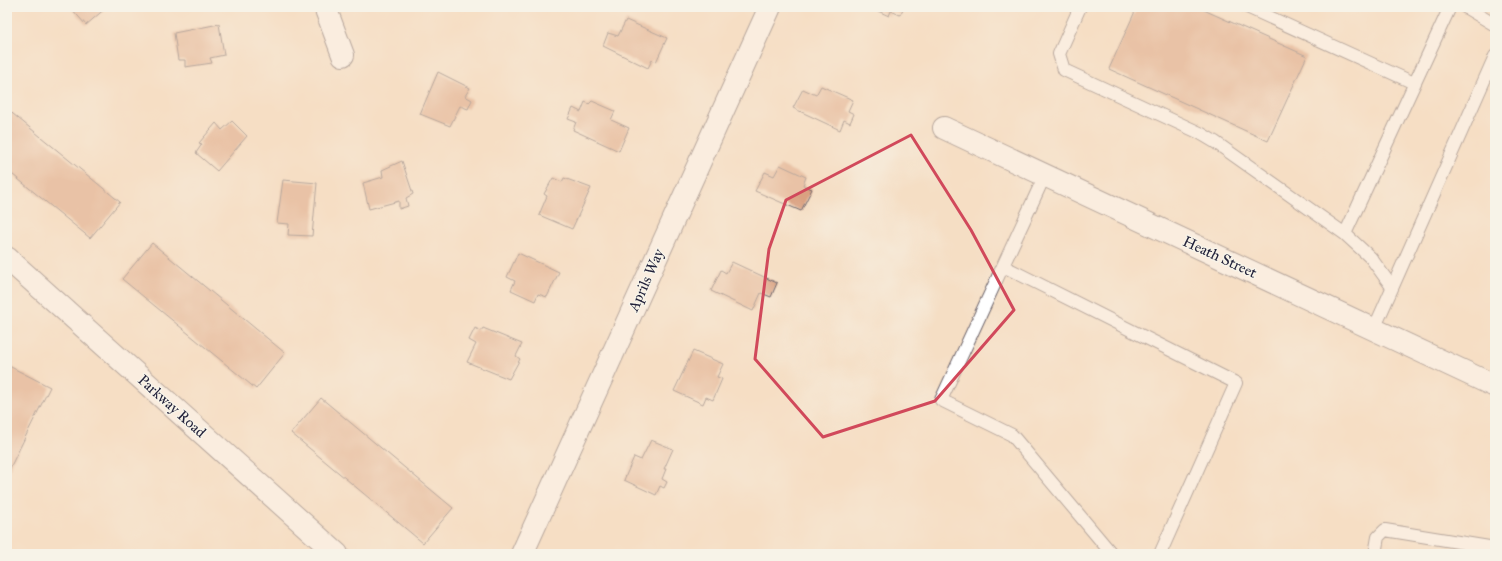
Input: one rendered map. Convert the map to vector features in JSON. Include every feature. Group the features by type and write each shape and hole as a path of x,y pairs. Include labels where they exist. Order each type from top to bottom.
{"street":[{"path":"325,7 343,55"},
{"name":"Aprils Way","path":"522,554 770,7"},
{"name":"Heath Street","path":"944,128 1495,386"},
{"name":"Parkway Road","path":"7,258 337,554"}],"lane":[{"path":"1080,7 1058,54 1064,70 1200,133 1344,234 1372,258 1392,287"},
{"path":"1247,7 1414,83"},
{"path":"1344,234 1450,7"},
{"path":"1465,7 1495,25"},
{"path":"1374,329 1495,56"},
{"path":"1045,175 941,400 1012,435 1112,554"},
{"path":"1003,266 1236,383 1160,554"},
{"path":"1375,554 1378,537 1385,530 1495,548"}],"highlighted area":[{"path":"911,135 971,230 1014,310 935,401 823,437 755,359 769,249 786,200"}],"building":[{"path":"70,7 107,7 86,25"},
{"path":"869,7 904,7 900,15 891,11 889,16"},
{"path":"1137,7 1197,7 1307,56 1268,141 1109,69"},
{"path":"626,20 667,38 656,62 652,60 648,68 603,46 608,33 618,36"},
{"path":"219,24 224,55 210,58 212,63 185,67 185,60 178,60 174,33"},
{"path":"438,72 470,88 465,96 472,100 468,109 460,106 450,126 420,114"},
{"path":"821,86 853,100 848,111 854,114 850,123 844,120 840,130 793,108 803,89 816,95"},
{"path":"592,101 615,111 611,120 629,128 619,151 573,130 576,122 568,119 573,108 581,112 585,102 589,104"},
{"path":"7,109 120,202 90,238 7,170"},
{"path":"232,121 247,136 217,171 196,153 202,144 199,143 216,123 222,130"},
{"path":"402,161 413,194 406,198 408,206 399,209 399,201 369,209 363,183 383,177 382,170"},
{"path":"780,165 806,177 803,185 812,189 801,211 755,191 765,172 774,176"},
{"path":"553,178 562,182 564,178 591,188 572,229 539,215 547,196 544,194"},
{"path":"283,180 317,183 312,236 288,235 289,224 277,223"},
{"path":"152,243 285,353 256,389 122,279"},
{"path":"518,253 559,272 547,297 538,294 535,301 511,290 515,281 507,277"},
{"path":"732,262 777,283 771,297 761,293 753,311 711,291 721,270 726,273"},
{"path":"475,328 481,331 483,328 522,344 516,356 520,359 509,379 467,362 476,344 469,340"},
{"path":"693,351 723,364 717,377 722,379 713,400 706,397 703,404 674,391"},
{"path":"9,366 50,387 7,474 7,370"},
{"path":"321,398 453,508 423,543 291,433"},
{"path":"651,440 673,449 664,469 666,469 662,479 667,482 664,488 660,486 656,495 624,480 634,457 641,460"}]}
